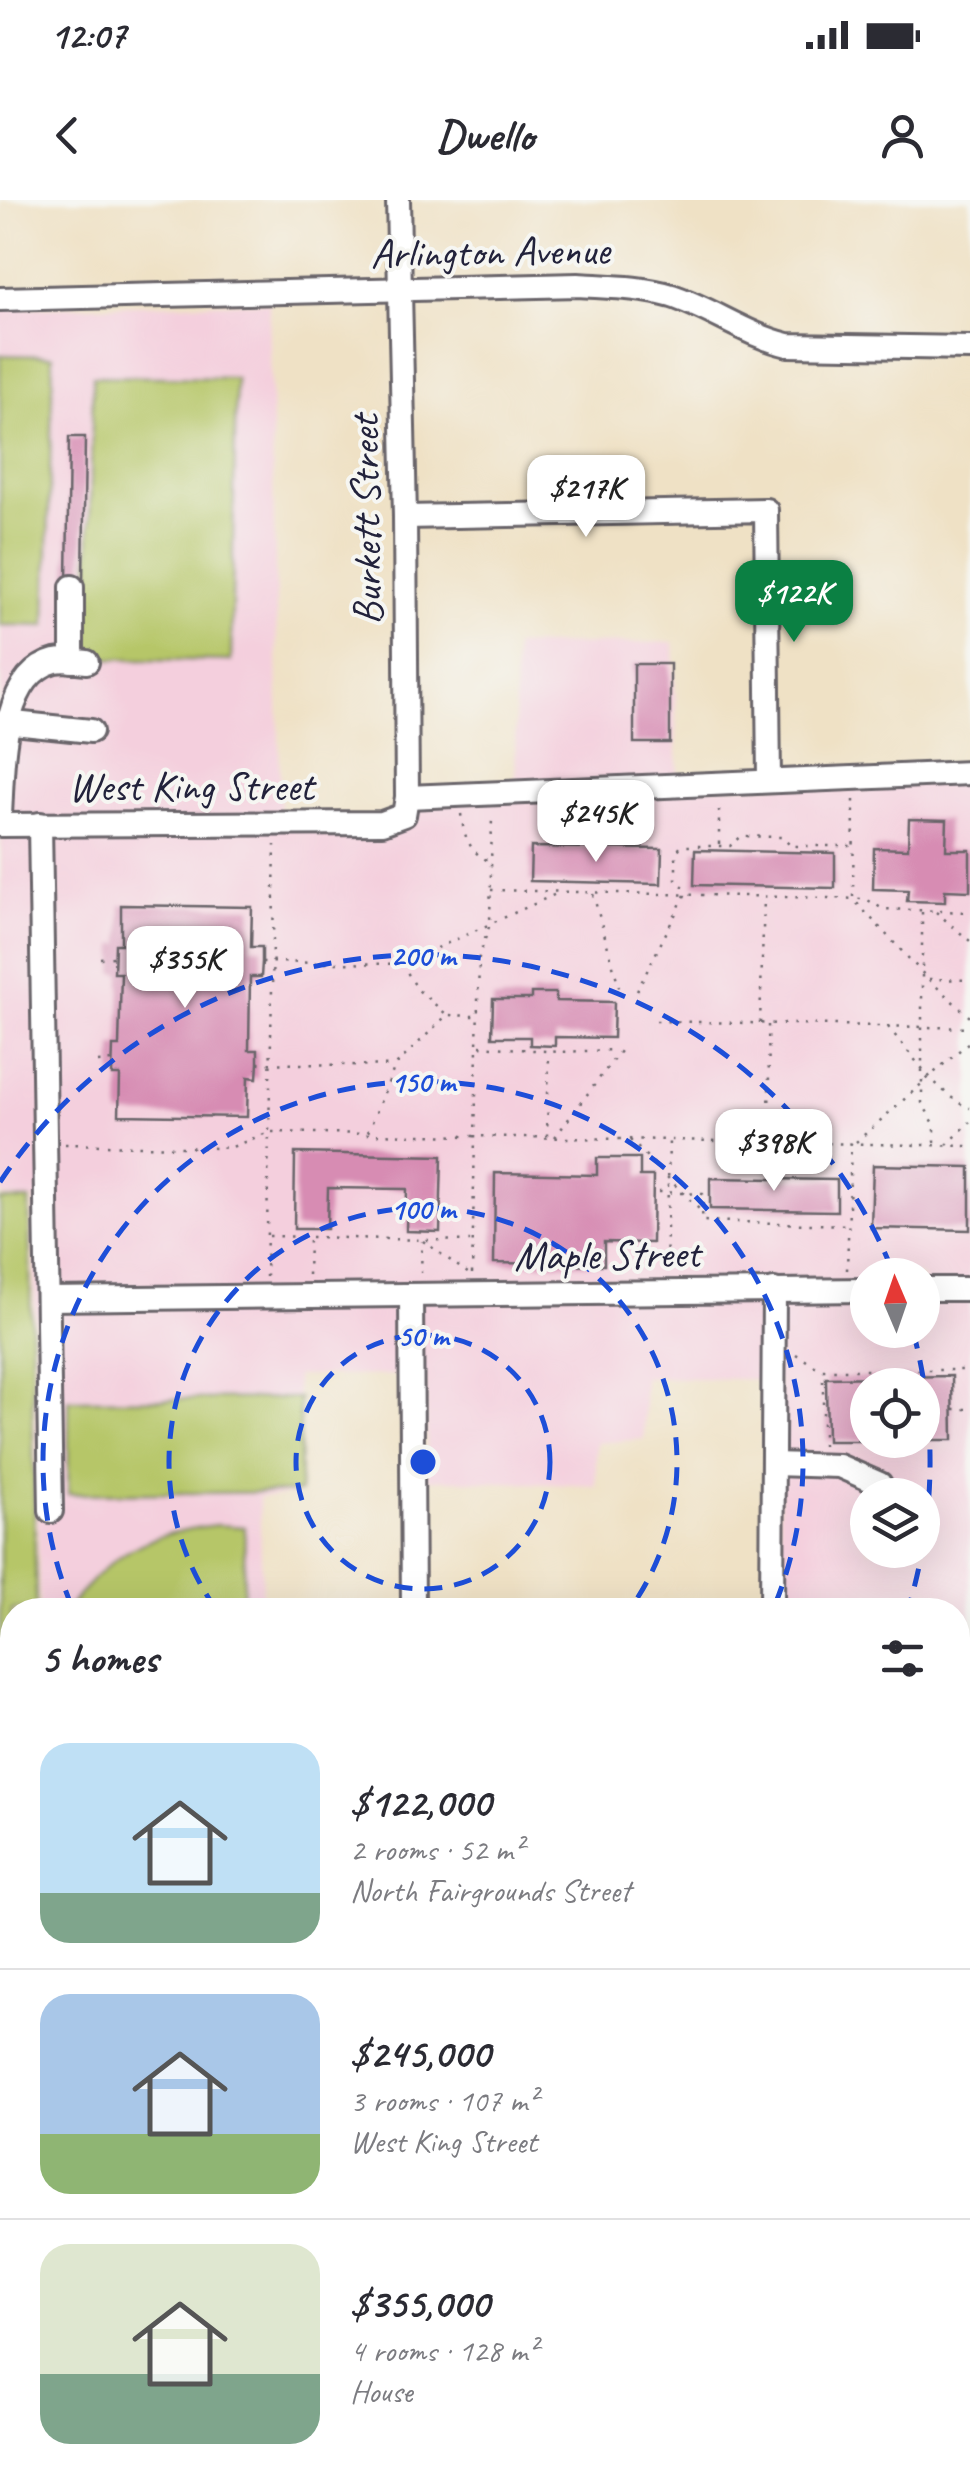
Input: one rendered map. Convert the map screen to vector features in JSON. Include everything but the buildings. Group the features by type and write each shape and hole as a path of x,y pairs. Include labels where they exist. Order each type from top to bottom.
{"street":[{"name":"Burkett Street","path":"398,200 406,797"},
{"name":"Arlington Avenue","path":"0,298 578,285 670,296 760,338 788,344 970,348"},
{"path":"405,517 766,510 769,780"},
{"path":"0,814 0,755 10,698 18,685 48,664 79,662 72,587"},
{"path":"4,722 91,731"},
{"path":"406,797 970,774"},
{"name":"West King Street","path":"0,825 382,823 404,816 406,797"},
{"path":"40,824 51,1511"},
{"path":"413,1598 416,1287"},
{"name":"Maple Street","path":"48,1298 266,1296 416,1287 850,1290"},
{"path":"940,1290 970,1289"},
{"path":"772,1598 774,1290"},
{"path":"773,1464 839,1466 866,1478"}],"path":[{"path":"854,788 853,899 925,979 970,1017"},
{"path":"719,794 719,846"},
{"path":"591,848 592,801"},
{"path":"461,807 466,841 480,858 492,862"},
{"path":"422,1240 472,1278 479,957 490,924 492,807"},
{"path":"266,1296 275,824"},
{"path":"637,990 685,895 684,887 676,880 676,853 681,846 730,846 742,836 782,837 791,846 853,846"},
{"path":"491,890 853,899 872,901 883,910 970,912"},
{"path":"262,962 402,964 559,892"},
{"path":"592,893 620,990"},
{"path":"760,1024 764,897"},
{"path":"922,911 922,972"},
{"path":"935,911 970,941"},
{"path":"100,958 114,957"},
{"path":"402,964 418,990 447,1015 478,1016"},
{"path":"925,979 970,980"},
{"path":"925,979 922,1103 935,1125 935,1145"},
{"path":"367,1134 395,1066 447,1015"},
{"path":"656,1021 970,1028"},
{"path":"768,1024 770,1142"},
{"path":"887,1026 961,1105 970,1108"},
{"path":"846,1276 853,1143 970,1040"},
{"path":"477,1046 612,1050"},
{"path":"547,1137 549,1051"},
{"path":"555,1137 620,1052"},
{"path":"98,1062 113,1061"},
{"path":"258,1063 395,1066"},
{"path":"946,1145 970,1122"},
{"path":"46,1144 217,1148 232,1147 269,1132 970,1146"},
{"path":"629,1139 702,1212"},
{"path":"666,1277 669,1140"},
{"path":"659,1192 703,1194 702,1221 848,1225"},
{"path":"267,1236 474,1241"},
{"path":"308,1280 309,1237"},
{"path":"416,1287 422,1240"},
{"path":"794,1353 823,1370 970,1370"},
{"path":"822,1452 823,1370"},
{"path":"953,1409 970,1408"}],"shaded area":[{"path":"269,302 281,828 394,827 412,801 516,795 514,646 674,642 678,788 970,779 970,1598 781,1598 778,1380 644,1377 644,1439 596,1443 596,1486 427,1479 426,1375 296,1376 301,1494 259,1498 263,1598 39,1598 33,1200 2,1197 0,308"}],"green space":[{"path":"0,355 53,356 46,626 0,625"},
{"path":"93,376 236,378 231,661 87,658"},
{"path":"0,1200 29,1200 36,1598 0,1598"},
{"path":"299,1398 300,1492 68,1494 69,1400"},
{"path":"216,1525 245,1527 243,1598 76,1598 131,1549 178,1531"}]}
